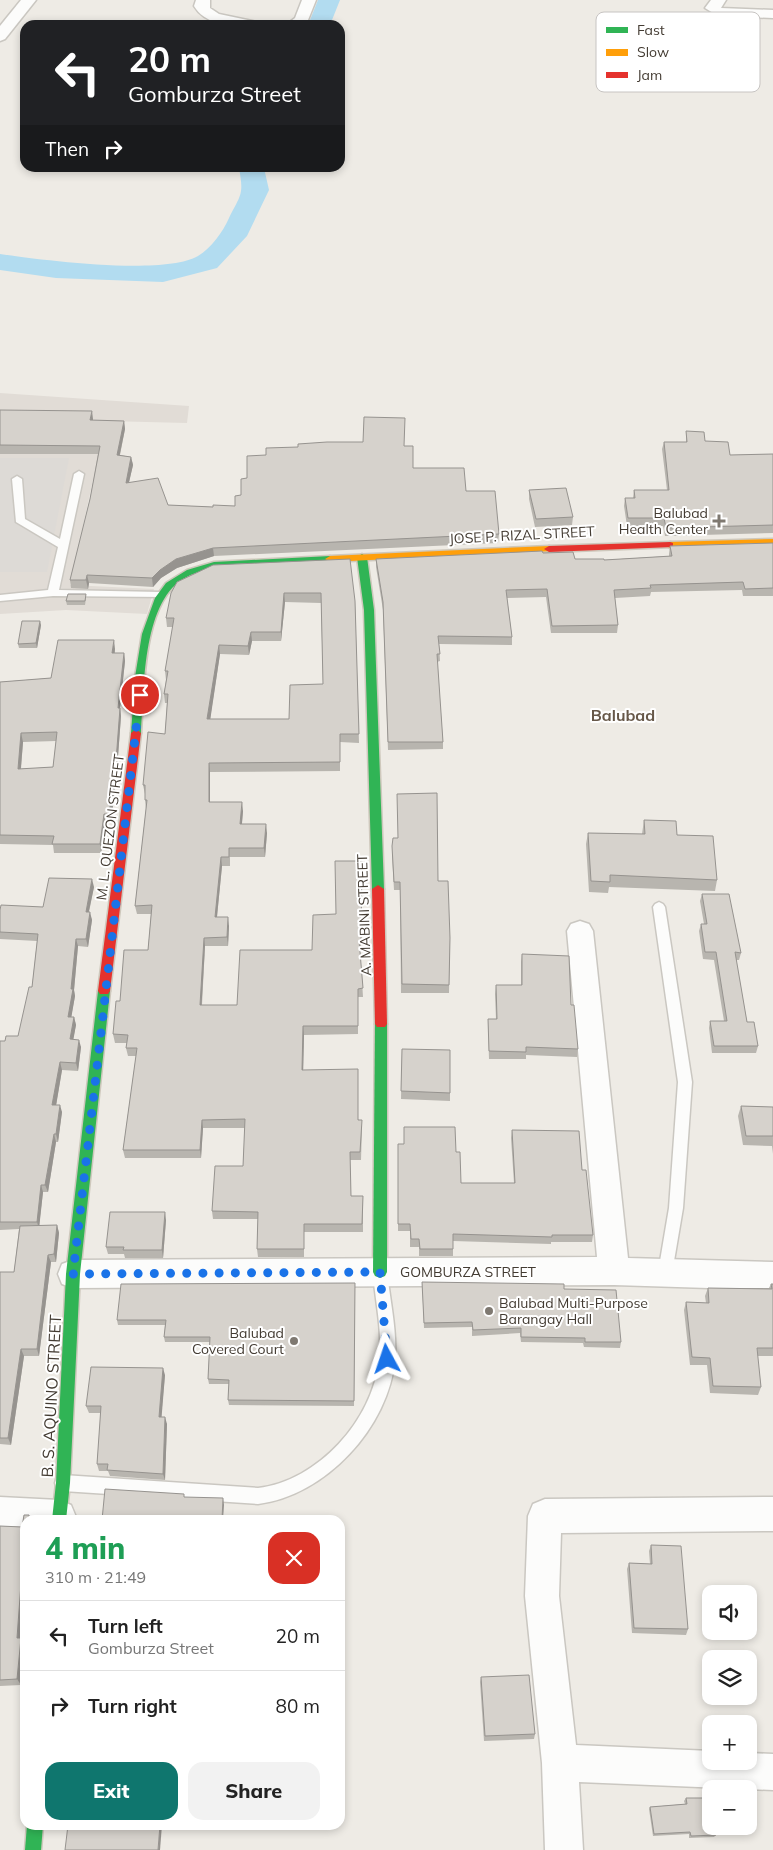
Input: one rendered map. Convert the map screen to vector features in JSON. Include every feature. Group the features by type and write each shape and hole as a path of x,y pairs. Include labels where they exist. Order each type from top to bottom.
{"street":[{"path":"0,36 30,0"},
{"path":"203,0 201,6 209,15 230,20"},
{"path":"301,20 309,0"},
{"path":"718,12 712,8 719,0"},
{"path":"760,14 773,14"},
{"name":"JOSE P. RIZAL STREET","path":"362,557 773,542"},
{"name":"M. L. QUEZON STREET","path":"73,1274 104,992 132,774 143,656 150,619 161,595 169,584 197,569 214,564 362,557"},
{"name":"A. MABINI STREET","path":"362,557 369,610 381,969 380,1272"},
{"path":"580,932 614,1271"},
{"name":"GOMBURZA STREET","path":"73,1274 614,1271 773,1276"},
{"name":"B. S. AQUINO STREET","path":"59,1515 63,1483 73,1274"},
{"path":"0,1514 20,1516"},
{"path":"564,1850 560,1763 542,1596 545,1516 773,1514"},
{"path":"560,1763 773,1772"},
{"path":"33,1850 35,1830"}],"lane":[{"path":"53,593 79,474"},
{"path":"18,479 20,520 63,545"},
{"path":"0,598 53,593 161,595"},
{"path":"659,907 685,1082 676,1208 665,1273"},
{"path":"63,1483 258,1496 284,1491 313,1475 348,1445 370,1412 381,1386 387,1359 380,1272"}],"shaded area":[{"path":"0,393 189,406 187,423 106,421 70,585 154,589 147,614 66,610 0,614"},
{"path":"0,458 69,458 47,572 0,572"}],"building":[{"path":"0,410 92,411 90,420 124,421 117,455 131,457 126,483 158,478 168,505 213,507 213,505 235,506 235,496 241,495 241,479 247,478 247,456 266,455 266,448 298,447 298,444 363,442 364,417 405,418 404,446 413,446 413,468 464,468 466,491 495,491 499,534 213,548 176,559 152,578 87,575 86,580 70,580 90,499 100,446 0,445"},
{"path":"686,431 704,432 705,441 728,442 730,455 773,454 773,525 666,528 664,518 628,518 625,498 635,498 634,490 669,490 664,442 687,442"},
{"path":"566,488 573,517 536,519 529,490"},
{"path":"773,543 773,588 745,589 743,582 650,585 651,588 614,590 618,625 552,626 547,589 506,590 512,637 438,636 440,654 437,654 443,742 388,742 383,602 376,559 542,551 543,553 573,552 575,559 604,560 672,556 670,546"},
{"path":"350,559 355,601 359,734 340,734 340,762 209,763 209,802 242,802 240,824 266,824 264,848 229,848 229,857 221,857 215,917 228,917 227,937 204,938 200,1005 237,1005 240,950 312,950 313,915 336,914 335,861 362,861 361,940 359,940 363,988 358,989 358,1026 303,1026 302,1070 358,1069 358,1120 362,1120 360,1152 350,1152 351,1196 363,1196 362,1224 304,1224 304,1249 257,1249 258,1212 212,1211 215,1166 243,1166 245,1119 202,1120 200,1150 123,1150 137,1048 126,1048 128,1035 113,1034 116,1001 120,1001 124,950 148,950 152,905 135,906 147,800 145,800 145,785 143,785 148,732 165,734 168,694 164,694 168,671 165,671 174,618 166,618 171,593 177,582 213,565","holes":["284,593 321,593 323,684 290,685 289,719 207,719 219,645 248,646 251,632 281,632"]},
{"path":"68,594 86,594 85,601 66,601"},
{"path":"22,621 40,621 36,643 18,644"},
{"path":"58,640 114,640 112,653 124,653 118,708 120,708 116,761 109,814 104,814 100,844 52,844 54,836 0,835 0,682 51,678","holes":["57,732 53,767 18,769 21,733"]},
{"path":"437,793 438,881 448,881 449,985 402,984 400,882 394,882 392,846 393,838 398,838 397,794"},
{"path":"644,820 676,821 677,835 713,836 717,880 610,875 610,882 591,881 588,833 645,834"},
{"path":"49,878 92,879 86,912 90,912 86,939 76,939 71,989 73,989 68,1017 74,1017 70,1039 79,1040 76,1063 60,1062 52,1105 60,1105 56,1134 54,1134 45,1185 41,1185 37,1222 0,1222 0,1041 5,1041 6,1036 18,1036 29,987 32,987 38,934 0,932 0,910 1,905 43,907"},
{"path":"702,894 729,894 741,953 735,952 747,1022 754,1022 758,1046 714,1046 710,1021 727,1021 716,952 705,952 701,924 707,924"},
{"path":"522,954 569,956 571,1005 574,1005 578,1049 526,1047 526,1052 489,1051 488,1019 497,1019 496,985 522,985"},
{"path":"402,1049 450,1050 450,1093 401,1091"},
{"path":"741,1106 773,1107 773,1136 746,1136"},
{"path":"404,1127 455,1127 456,1152 460,1152 461,1183 515,1183 512,1130 579,1131 582,1170 586,1170 593,1235 552,1235 552,1237 453,1234 453,1249 420,1249 419,1239 411,1239 410,1224 398,1224 398,1144 404,1144"},
{"path":"110,1212 165,1212 162,1250 123,1250 124,1247 106,1247"},
{"path":"57,1225 54,1254 48,1255 37,1349 21,1349 8,1438 0,1438 0,1272 14,1272 20,1226"},
{"path":"422,1282 564,1284 564,1289 616,1290 621,1342 585,1342 585,1338 521,1337 521,1328 473,1330 472,1322 424,1323"},
{"name":"Balubad Covered Court","path":"355,1283 354,1401 228,1400 229,1380 208,1379 210,1337 164,1337 166,1320 117,1320 121,1284"},
{"path":"771,1284 773,1284 773,1348 757,1348 761,1387 713,1386 710,1358 692,1357 686,1302 709,1303 708,1288 772,1289"},
{"path":"91,1367 163,1368 159,1417 165,1417 163,1474 107,1470 108,1464 97,1464 101,1406 86,1406"},
{"path":"105,1489 184,1494 184,1497 223,1498 222,1515 102,1515"},
{"path":"0,1526 20,1527 20,1597 17,1638 20,1638 20,1648 17,1679 0,1680"},
{"path":"651,1545 681,1546 688,1629 634,1628 629,1563 652,1564"},
{"path":"529,1675 535,1734 485,1736 481,1677"},
{"path":"686,1798 702,1798 702,1835 716,1835 691,1836 690,1832 654,1834 650,1807 687,1804"},
{"path":"67,1830 160,1830 158,1850 65,1850"}],"waterway":[{"path":"321,20 329,0"},
{"path":"0,262 56,270 163,274 207,262 234,236 256,190 253,172"}],"traffic: fast":[{"path":"362,557 369,610 378,889"},
{"path":"136,733 140,677 147,634 152,614 159,598 169,585 190,572 214,565 330,559"},
{"path":"60,1515 63,1483 73,1274 104,991"},
{"path":"380,1272 381,1024"},
{"path":"33,1850 35,1830"}],"traffic: slow":[{"path":"670,545 773,542"},
{"path":"330,559 549,549"}],"traffic: jam":[{"path":"549,549 670,545"},
{"path":"104,991 136,733"},
{"path":"378,889 381,1024"}],"place":[{"name":"Balubad Health Center","path":"719,521"},
{"name":"Balubad Multi-Purpose Barangay Hall","path":"489,1311"},
{"name":"Balubad Covered Court","path":"294,1341"}],"district":[{"name":"Balubad","path":"623,715"}],"route":[{"path":"140,695 132,774 104,992 73,1274 380,1272 387,1359"}]}
